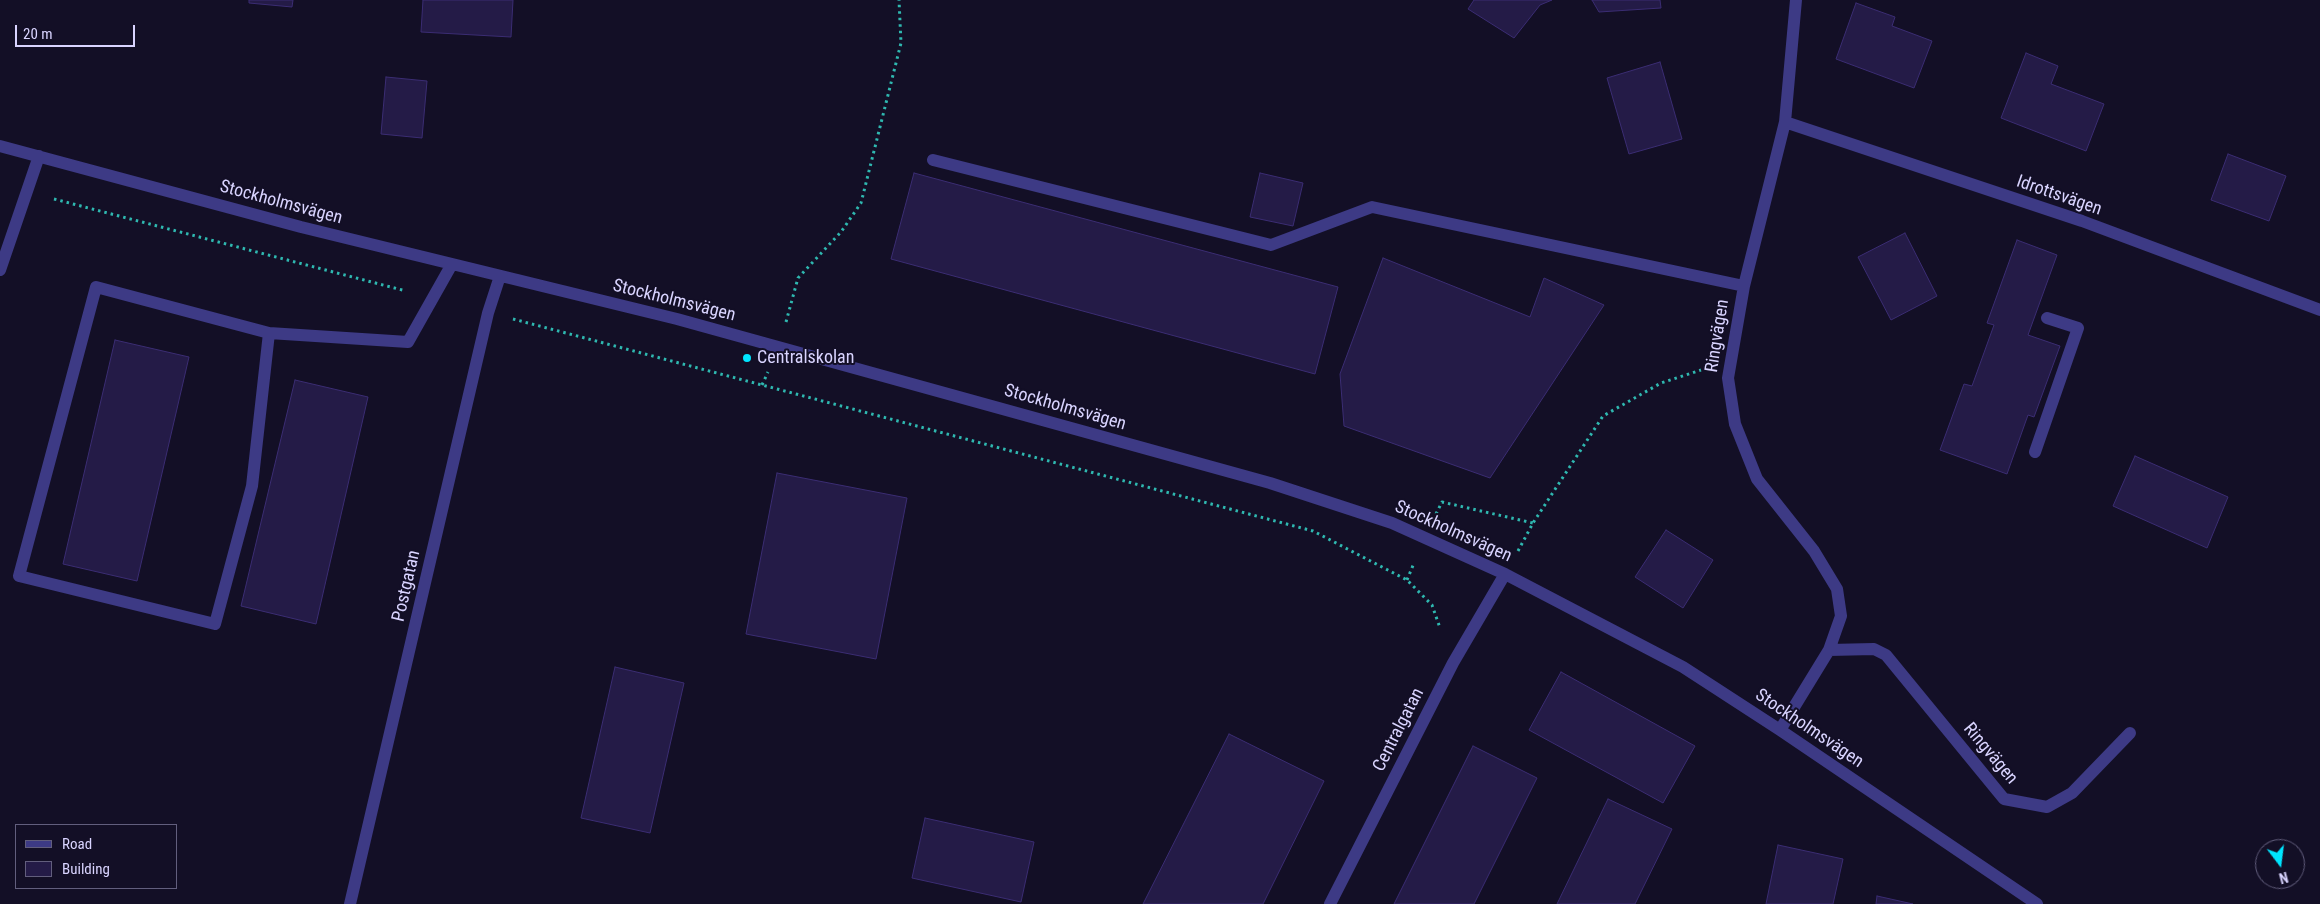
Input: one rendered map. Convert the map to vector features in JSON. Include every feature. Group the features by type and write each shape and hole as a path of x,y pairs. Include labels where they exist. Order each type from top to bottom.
{"street":[{"name":"Ringvägen","path":"1780,730 1829,650 1841,616 1836,589 1814,551 1757,479 1735,424 1728,378 1744,286 1785,122 1796,0"},
{"name":"Idrottsvägen","path":"1785,122 2082,221 2320,310"},
{"name":"Stockholmsvägen","path":"0,146 301,227 677,318 1270,483 1392,523 1505,574 1683,667 1780,730 2037,904"},
{"path":"0,270 39,156"},
{"path":"933,160 1271,245 1372,208 1744,286"},
{"path":"269,334 252,486 215,624 19,576 96,287 269,334 408,342 452,264"},
{"name":"Postgatan","path":"350,904 488,313 500,276"},
{"path":"2034,452 2078,328 2047,318"},
{"name":"Centralgatan","path":"1330,904 1453,663 1505,574"},
{"name":"Ringvägen","path":"1829,650 1874,649 1886,655 2004,800 2047,807 2072,793 2130,733"}],"path":[{"path":"762,385 779,346 798,278 841,232 861,203 901,43 899,0"},
{"path":"27,192 433,299"},
{"path":"488,313 1313,531 1407,580 1432,605 1453,663"},
{"path":"1533,523 1603,416 1661,383 1730,361"}],"building":[{"path":"249,0 293,0 292,7 249,3"},
{"path":"423,0 513,0 511,37 421,32"},
{"path":"1474,0 1552,0 1540,5 1514,38 1468,9"},
{"path":"1592,0 1660,0 1661,8 1599,12"},
{"path":"1856,3 1895,17 1892,26 1932,41 1914,88 1836,59"},
{"path":"2026,53 2058,66 2051,84 2104,104 2086,151 2001,118"},
{"path":"1660,62 1682,139 1629,154 1607,78"},
{"path":"386,77 427,81 422,138 381,134"},
{"path":"2228,154 2286,176 2269,221 2211,200"},
{"path":"914,173 1338,287 1315,374 891,259"},
{"path":"1260,173 1303,183 1293,226 1250,217"},
{"path":"1905,233 1937,296 1891,320 1858,257"},
{"path":"2017,240 2057,255 2028,335 2060,346 2034,417 2028,415 2007,474 1940,450 1964,384 1972,386 1994,325 1987,323"},
{"path":"1383,258 1530,317 1544,278 1604,305 1490,478 1344,426 1340,374"},
{"path":"115,340 189,357 137,581 63,564"},
{"path":"295,380 368,397 316,624 241,606"},
{"path":"2135,456 2228,497 2207,548 2113,506"},
{"path":"777,473 907,498 876,659 746,634"},
{"path":"1666,530 1713,560 1683,608 1635,577"},
{"path":"615,667 684,683 650,833 581,818"},
{"path":"1561,672 1695,746 1663,803 1529,730"},
{"path":"1229,734 1324,781 1263,904 1143,904"},
{"path":"1473,746 1537,778 1474,904 1394,904"},
{"path":"1608,799 1672,829 1635,904 1557,904"},
{"path":"925,818 1034,842 1021,902 912,878"},
{"path":"1778,845 1843,859 1833,904 1766,904"},
{"path":"1877,896 1913,904 1876,904"}],"place":[{"name":"Centralskolan","path":"747,358"}]}
